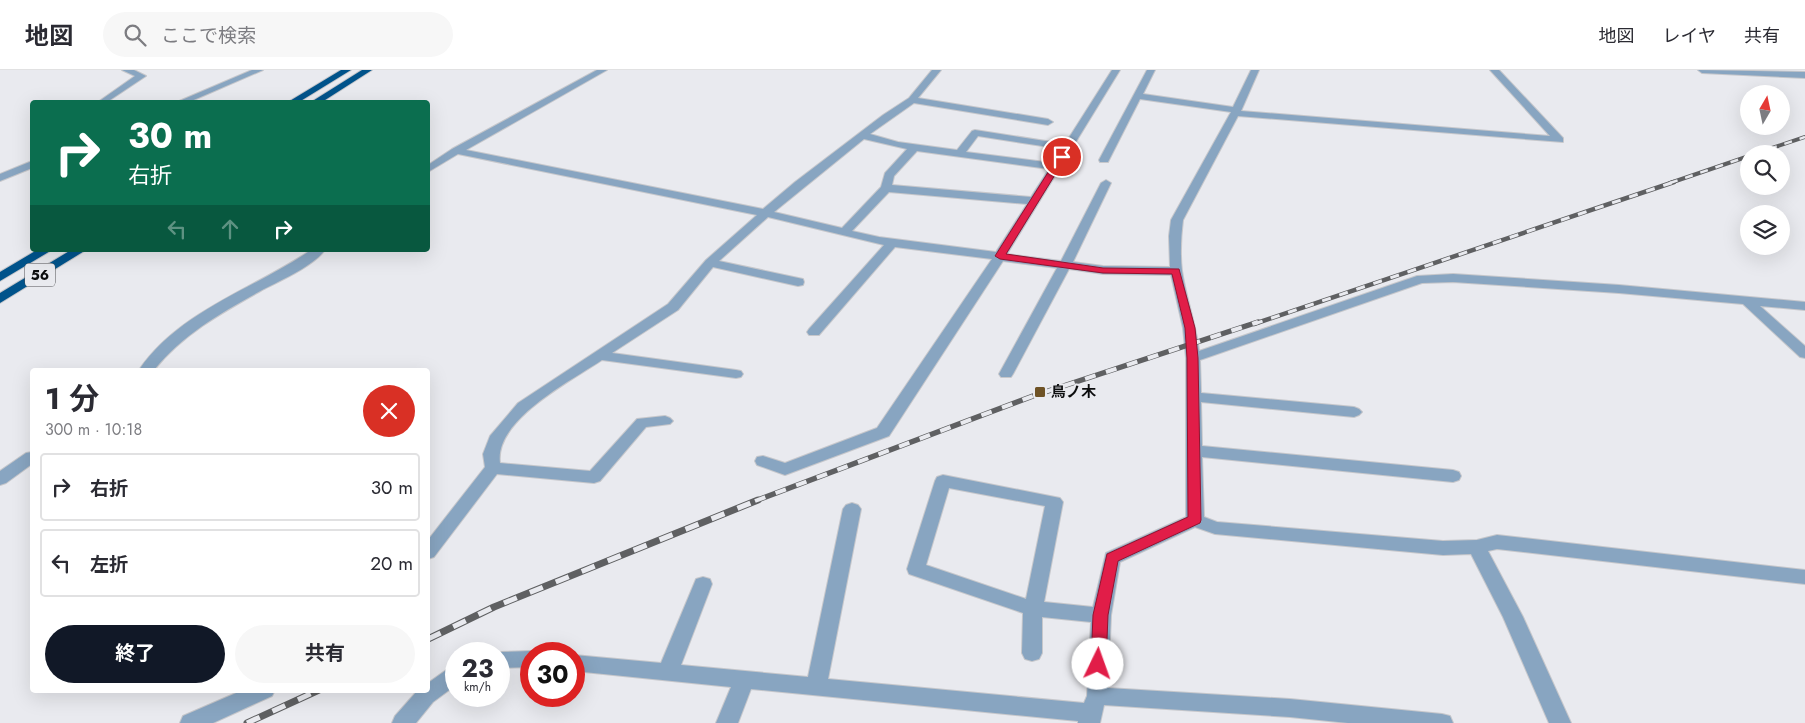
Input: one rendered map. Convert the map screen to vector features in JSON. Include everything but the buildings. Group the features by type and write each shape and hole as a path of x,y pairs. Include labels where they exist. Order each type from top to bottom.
{"highway":[{"path":"296,100 347,70"},
{"path":"319,100 368,70"},
{"name":"56","path":"0,277 43,252"},
{"name":"56","path":"0,299 77,252"}],"street":[{"path":"105,100 145,75 126,70"},
{"path":"187,100 259,70"},
{"path":"430,168 456,151 603,70"},
{"path":"430,549 493,468 492,454 498,436 523,406 673,307 710,263 766,213 863,134 912,100 937,70"},
{"path":"763,461 786,469 883,432 1000,256 1116,70"},
{"path":"1104,160 1151,70"},
{"path":"1195,520 1192,358 1190,328 1176,271 1175,236 1177,220 1236,112 1255,70"},
{"path":"1138,96 1236,112 1559,140 1494,70"},
{"path":"1702,70 1805,75"},
{"path":"912,100 1048,122"},
{"path":"960,153 975,133 1068,147"},
{"path":"863,134 914,148 1056,167"},
{"path":"845,232 886,188 889,174 914,148"},
{"path":"456,151 766,213 893,242 1103,270 1176,271"},
{"path":"0,178 30,165"},
{"path":"1006,374 1065,265 1106,183"},
{"path":"886,188 1034,201"},
{"path":"814,332 893,242"},
{"path":"147,368 156,356 174,338 203,319 294,268 316,252"},
{"path":"710,263 798,282"},
{"path":"1192,358 1421,279 1473,279 1619,289 1805,306"},
{"path":"1747,300 1805,354"},
{"path":"600,356 736,374"},
{"path":"1193,396 1354,412"},
{"path":"493,468 594,478 642,422 665,421"},
{"path":"1194,451 1453,476"},
{"path":"0,479 30,458"},
{"path":"1032,653 1033,609 1054,502 943,481 916,569 1033,609 1100,615"},
{"path":"816,686 852,509"},
{"path":"1092,711 1100,615 1112,558 1195,520 1216,528 1443,548 1477,547 1498,542 1805,577"},
{"path":"1477,547 1513,617 1560,723"},
{"path":"668,672 703,584"},
{"path":"585,664 1092,711 1290,708 1442,723"},
{"path":"727,723 744,679"},
{"path":"403,723 426,696 445,682"},
{"path":"191,723 258,693"}],"railway":[{"path":"1781,145 1805,137"},
{"path":"1670,183 1740,159"},
{"path":"1254,324 1674,182"},
{"path":"755,501 1033,396 1258,322"},
{"path":"430,638 494,607 758,500"},
{"path":"247,723 312,693"}],"place":[{"name":"鳥ノ木","path":"1040,392"}],"route":[{"path":"1062,157 1000,256 1103,270 1176,271 1190,328 1195,520 1112,558 1100,615 1098,664"}]}
